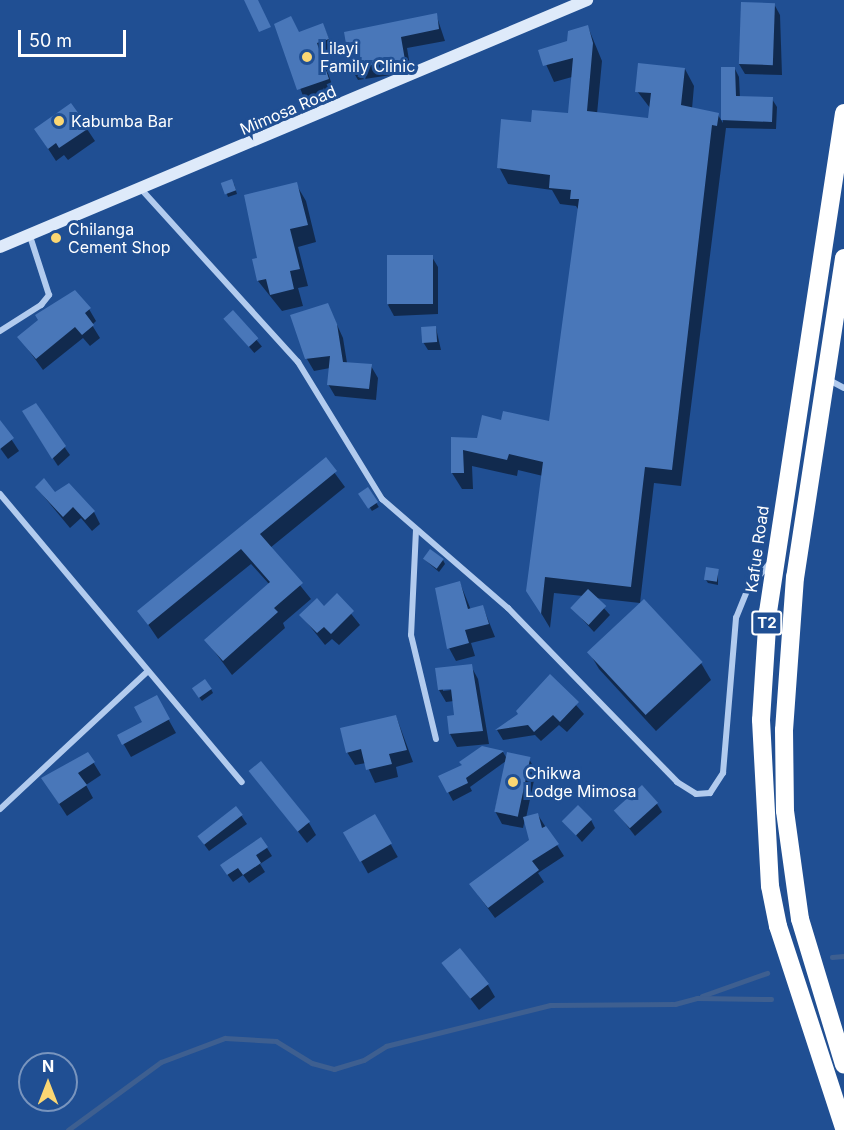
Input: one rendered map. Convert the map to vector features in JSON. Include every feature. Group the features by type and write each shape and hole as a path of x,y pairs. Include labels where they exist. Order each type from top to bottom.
{"highway":[{"name":"Kafue Road","path":"844,113 767,622 761,720 769,875 778,926 844,1128"},
{"name":"T2","path":"844,258 789,639 784,730 785,811 800,919 844,1065"}],"street":[{"name":"Mimosa Road","path":"0,247 587,0"},
{"path":"141,189 298,362 382,499 552,650 688,791 704,795 716,788 723,773 736,618 748,589 776,557"},
{"path":"0,331 40,305 49,296 30,236"},
{"path":"825,379 844,388"},
{"path":"0,494 242,782"},
{"path":"416,530 411,635 435,738"},
{"path":"0,809 148,671"}],"building":[{"path":"244,0 258,0 271,27 259,32"},
{"path":"741,2 775,3 773,65 739,64"},
{"path":"437,13 439,29 401,37 405,60 350,68 344,32"},
{"path":"291,16 299,32 323,23 329,39 317,43 329,79 297,90 274,24"},
{"path":"588,25 593,43 587,111 648,118 651,93 635,92 638,63 685,68 681,105 719,113 717,126 712,125 672,470 645,467 631,587 545,577 541,614 526,591 543,462 509,454 507,460 463,450 464,473 451,473 451,437 477,438 482,415 501,420 503,411 549,421 579,199 570,199 571,190 549,188 550,175 497,168 501,119 531,122 532,110 568,113 573,58 543,66 538,50 567,41 568,31"},
{"path":"721,67 735,67 736,96 773,97 772,122 721,120"},
{"path":"71,103 89,128 59,148 56,143 48,149 34,129"},
{"path":"232,179 236,190 225,194 221,183"},
{"path":"297,182 308,225 290,229 300,269 290,271 294,289 270,295 266,279 257,281 252,259 257,258 244,195"},
{"path":"387,255 433,255 433,304 387,304"},
{"path":"75,290 91,308 85,313 94,325 82,335 75,327 36,359 17,337 38,320 35,315"},
{"path":"328,303 337,324 343,362 372,364 369,389 327,385 330,356 305,359 290,315"},
{"path":"233,310 258,338 249,347 223,319"},
{"path":"436,326 437,342 422,343 421,327"},
{"path":"36,403 66,446 52,459 22,411"},
{"path":"0,420 14,438 0,449"},
{"path":"326,457 337,471 260,534 303,583 274,608 278,612 223,661 204,640 270,582 241,549 148,625 137,611"},
{"path":"44,478 55,492 69,483 95,511 85,520 73,507 63,517 35,487"},
{"path":"368,487 378,502 368,509 358,494"},
{"path":"430,549 444,559 437,569 423,559"},
{"path":"706,567 719,569 717,582 704,580"},
{"path":"460,581 468,609 483,605 489,624 465,630 469,643 447,649 435,588"},
{"path":"588,589 606,606 589,625 570,608"},
{"path":"337,593 354,611 331,634 324,627 317,633 299,615 317,598 324,606"},
{"path":"644,599 703,662 646,715 587,652"},
{"path":"472,664 483,731 449,734 447,716 454,715 451,689 438,690 435,668"},
{"path":"550,674 579,702 560,722 553,715 534,732 528,725 495,730 518,714 516,711"},
{"path":"205,679 212,689 199,698 192,688"},
{"path":"157,695 170,719 122,745 117,735 142,722 134,707"},
{"path":"396,715 407,750 389,754 392,764 366,770 361,749 346,753 340,728"},
{"path":"482,746 504,751 466,778 468,783 447,793 438,776 462,765 459,762"},
{"path":"88,752 95,762 78,773 87,785 59,804 41,778"},
{"path":"507,752 530,757 518,817 494,812"},
{"path":"261,761 310,822 298,832 249,771"},
{"path":"642,785 658,803 630,828 614,810"},
{"path":"578,805 592,819 576,835 562,821"},
{"path":"236,806 243,815 204,845 197,836"},
{"path":"538,813 542,828 546,826 559,844 532,861 539,870 488,908 469,884 529,840 523,817"},
{"path":"375,814 392,843 360,862 343,832"},
{"path":"261,837 268,847 256,855 261,863 243,875 238,868 227,875 220,865"},
{"path":"460,948 489,984 470,999 441,963"}],"waterway":[{"path":"832,957 844,956"},
{"path":"702,996 767,973"},
{"path":"68,1130 161,1062 225,1038 276,1041 312,1063 334,1069 364,1060 386,1046 550,1005 675,1004 697,998 771,999"}],"place":[{"name":"Lilayi Family Clinic","path":"307,57"},
{"name":"Kabumba Bar","path":"59,121"},
{"name":"Chilanga Cement Shop","path":"56,238"},
{"name":"Chikwa Lodge Mimosa","path":"513,782"}]}
